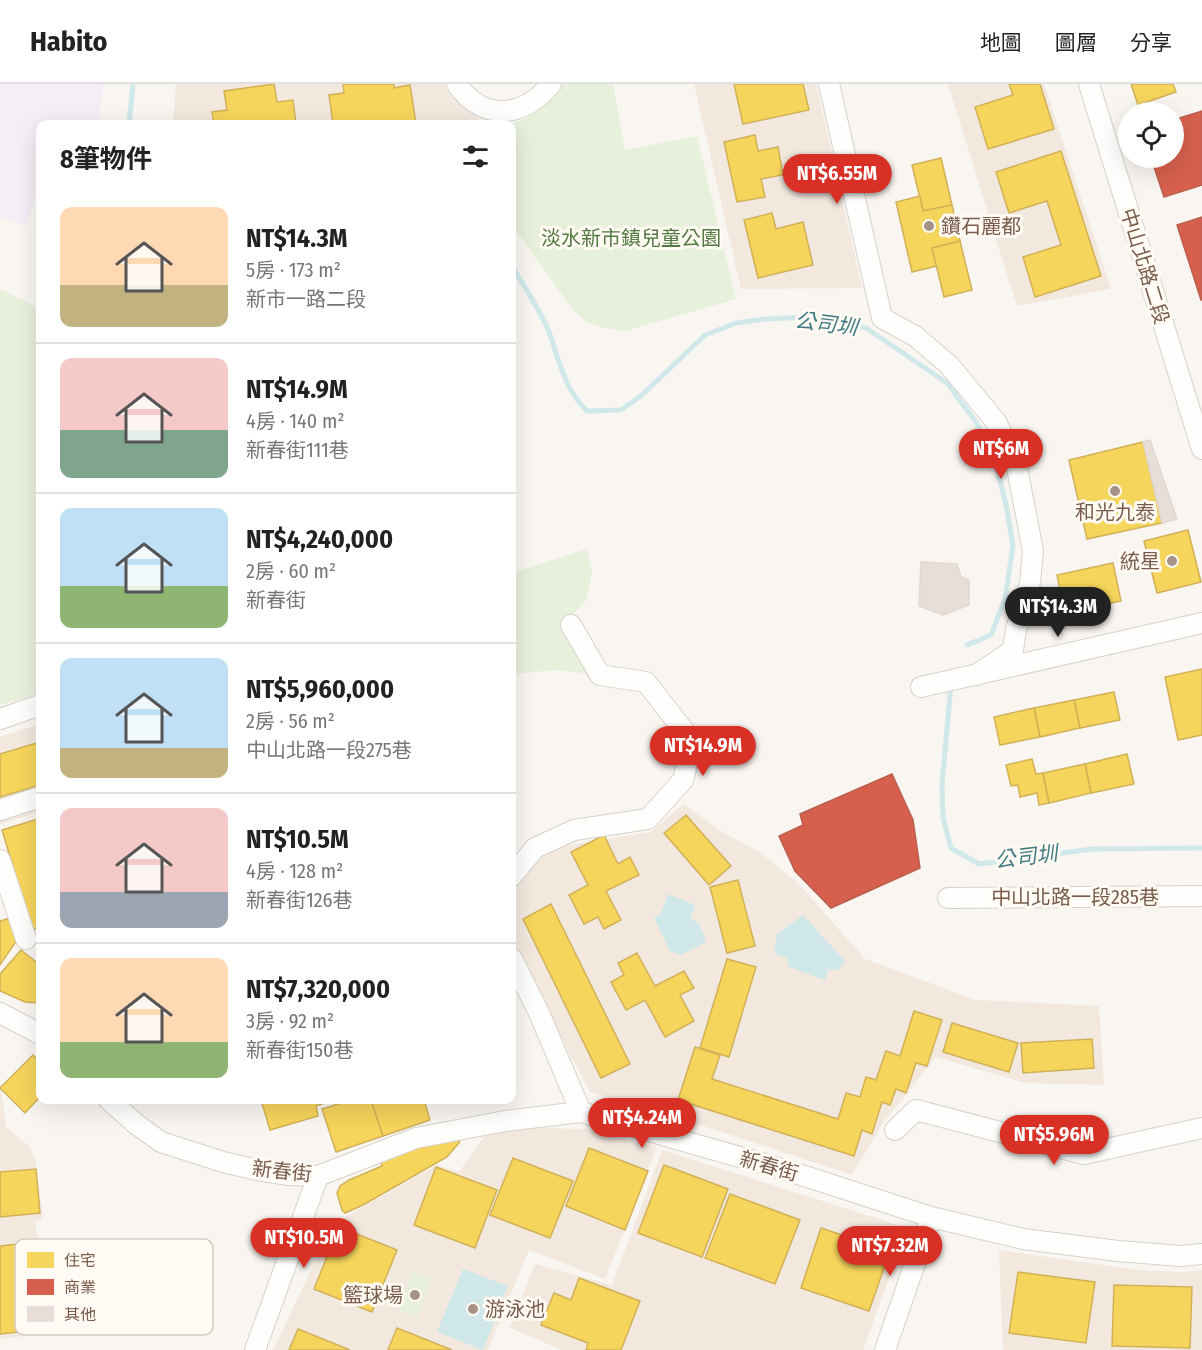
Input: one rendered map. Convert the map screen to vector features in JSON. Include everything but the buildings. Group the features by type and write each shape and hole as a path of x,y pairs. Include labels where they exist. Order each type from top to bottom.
{"street":[{"path":"457,84 464,94 477,105 494,110 510,111 527,106 541,97 551,84"},
{"path":"829,84 882,318 915,336 949,364 997,423 1017,468 1033,551 1030,582 1016,629 1013,650 976,675"},
{"name":"中山北路二段","path":"1089,84 1202,448"},
{"path":"921,687 1202,623"},
{"path":"516,871 535,848 574,830 648,819 682,780 688,760 688,736 646,682 600,675 571,625"},
{"path":"0,719 36,706"},
{"path":"0,810 36,798"},
{"path":"2,872 26,939"},
{"name":"中山北路一段285巷","path":"948,898 1202,896"},
{"path":"516,967 539,1013 581,1112"},
{"path":"0,1012 36,1031"},
{"name":"新春街","path":"114,1104 161,1142 223,1162 262,1171 318,1176 416,1138 505,1121 581,1112 786,1170 931,1217 1023,1239 1118,1251 1180,1256 1202,1254"},
{"path":"895,1130 916,1110 1084,1154 1202,1128"},
{"path":"255,1350 318,1176"},
{"path":"885,1350 931,1217"}],"shaded area":[{"path":"0,84 104,84 99,117 95,120 36,120 36,196 26,225 0,217"},
{"path":"176,84 444,84 450,95 479,119 479,120 173,120"},
{"path":"694,84 816,84 862,288 741,289"},
{"path":"948,84 1044,84 1111,289 1017,306"},
{"path":"36,725 36,813 0,824 0,737"},
{"path":"683,804 719,830 759,852 797,882 865,959 976,1000 1099,1006 1104,1085 1025,1083 936,1057 883,1123 852,1175 670,1115 590,1092 516,952 516,876 557,847 651,832"},
{"path":"0,1079 6,1127 29,1146 35,1158 43,1219 35,1221 37,1239 15,1239 15,1335 32,1335 0,1339"},
{"path":"534,1128 584,1129 657,1147 605,1279 529,1250 488,1350 273,1350 333,1224 437,1165 459,1172 487,1133"},
{"path":"662,1150 907,1228 863,1350 562,1350 510,1328 535,1264 612,1285"},
{"path":"999,1250 1138,1270 1184,1272 1202,1270 1202,1350 1003,1350"}],"green space":[{"name":"淡水新市鎮兒童公園","path":"563,84 613,84 625,150 697,136 736,299 625,331 586,322 572,309 516,231 516,122 532,115 549,101"},
{"path":"0,289 36,307 36,694 0,705"},
{"path":"587,549 592,571 587,599 566,622 592,674 556,670 516,674 516,572"},
{"name":"籃球場","path":"412,1272 431,1279 417,1317 398,1311"}],"water":[{"path":"668,894 695,905 690,918 700,925 706,942 681,955 670,951 654,918 661,914"},
{"path":"803,915 845,961 839,970 828,970 825,980 789,967 787,958 774,953 777,934"},
{"name":"游泳池","path":"463,1269 508,1286 483,1350 437,1332"}],"waterway":[{"name":"公司圳","path":"129,120 133,84"},
{"name":"公司圳","path":"516,273 545,323 572,393 587,411 621,410 641,396 705,335 736,323 766,319 811,317 866,328 947,383 976,422 993,455 1006,504 1013,546 1005,599 991,635 967,645"},
{"name":"公司圳","path":"951,685 942,784 943,818 951,848 979,864 1093,849 1202,848"}],"place":[{"name":"鑽石麗都","path":"929,226"},
{"name":"和光九泰","path":"1115,491"},
{"name":"統星","path":"1172,561"},
{"name":"籃球場","path":"415,1295"},
{"name":"游泳池","path":"473,1309"}]}
